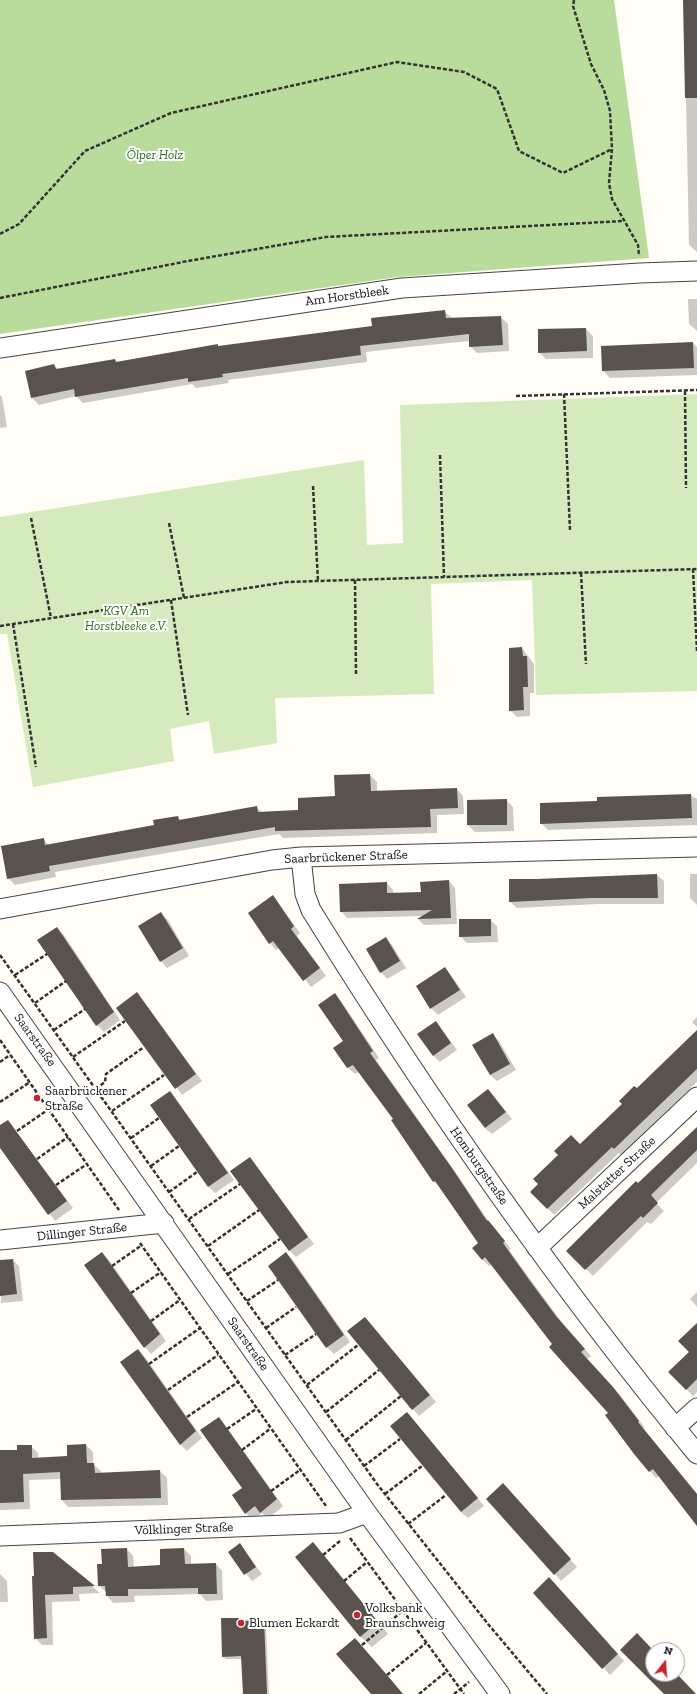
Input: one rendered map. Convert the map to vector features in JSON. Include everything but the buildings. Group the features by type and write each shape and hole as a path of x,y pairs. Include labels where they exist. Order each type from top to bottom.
{"street":[{"name":"Am Horstbleek","path":"0,348 402,288 640,273 697,271"},
{"name":"Saarbrückener Straße","path":"0,909 272,860 302,857 697,847"},
{"name":"Homburgstraße","path":"302,857 305,894 311,910 402,1054 469,1154 607,1343 697,1454"},
{"name":"Saarstraße","path":"0,992 367,1513 500,1694"},
{"name":"Malstatter Straße","path":"537,1248 697,1097"},
{"name":"Dillinger Straße","path":"0,1240 164,1223"},
{"path":"675,1428 697,1408"},
{"name":"Völklinger Straße","path":"0,1536 343,1529 367,1513"}],"path":[{"path":"574,0 574,6 591,64 604,90 610,111 612,149 609,183 612,199 638,246 640,273"},
{"path":"0,234 19,224 85,151 171,113 397,62 464,72 497,89 519,151 563,173 612,149"},
{"path":"0,298 188,261 326,237 623,221"},
{"path":"684,390 686,488"},
{"path":"516,396 697,390"},
{"path":"564,394 570,530"},
{"path":"440,455 444,577"},
{"path":"313,486 318,581"},
{"path":"32,518 51,618"},
{"path":"169,523 184,598"},
{"path":"693,569 697,650"},
{"path":"0,626 287,582 697,569"},
{"path":"581,573 586,664"},
{"path":"355,580 356,676"},
{"path":"171,600 188,715"},
{"path":"12,624 36,767"},
{"path":"15,976 47,954"},
{"path":"0,955 364,1466 488,1624 547,1694"},
{"path":"35,1003 66,981"},
{"path":"54,1030 85,1009"},
{"path":"73,1057 125,1021"},
{"path":"0,1040 132,1227 142,1245 270,1429 464,1694"},
{"path":"96,1089 105,1082 106,1074 144,1047"},
{"path":"0,1062 10,1055"},
{"path":"112,1111 164,1074"},
{"path":"0,1102 30,1082"},
{"path":"17,1131 49,1109"},
{"path":"131,1138 159,1118"},
{"path":"37,1159 68,1137"},
{"path":"151,1166 179,1146"},
{"path":"56,1185 87,1164"},
{"path":"169,1192 197,1172"},
{"path":"188,1219 240,1184"},
{"path":"208,1246 259,1210"},
{"path":"228,1274 280,1239"},
{"path":"112,1266 142,1245"},
{"path":"132,1293 161,1272"},
{"path":"247,1301 278,1280"},
{"path":"151,1321 180,1300"},
{"path":"266,1328 296,1307"},
{"path":"149,1364 200,1328"},
{"path":"285,1355 316,1334"},
{"path":"306,1385 358,1345"},
{"path":"168,1390 218,1355"},
{"path":"326,1412 379,1370"},
{"path":"187,1417 238,1382"},
{"path":"346,1440 401,1396"},
{"path":"228,1429 256,1409"},
{"path":"242,1450 270,1429"},
{"path":"364,1466 400,1439"},
{"path":"385,1494 422,1466"},
{"path":"271,1491 300,1470"},
{"path":"408,1524 446,1495"},
{"path":"323,1555 343,1529"},
{"path":"344,1581 367,1562"},
{"path":"362,1645 425,1592"},
{"path":"387,1676 426,1643"},
{"path":"419,1694 447,1671"}],"green space":[{"name":"Ölper Holz","path":"0,0 614,0 649,258 398,277 0,334"},
{"name":"KGV Am Horstbleeke e.V.","path":"697,394 697,691 536,695 532,580 431,584 434,694 275,698 277,743 214,754 209,721 170,729 174,761 33,787 7,634 0,634 0,517 364,460 367,545 403,543 400,405"}],"place":[{"name":"Saarbrückener Straße","path":"37,1098"},
{"name":"Volksbank Braunschweig","path":"357,1615"},
{"name":"Blumen Eckardt","path":"241,1623"}]}
